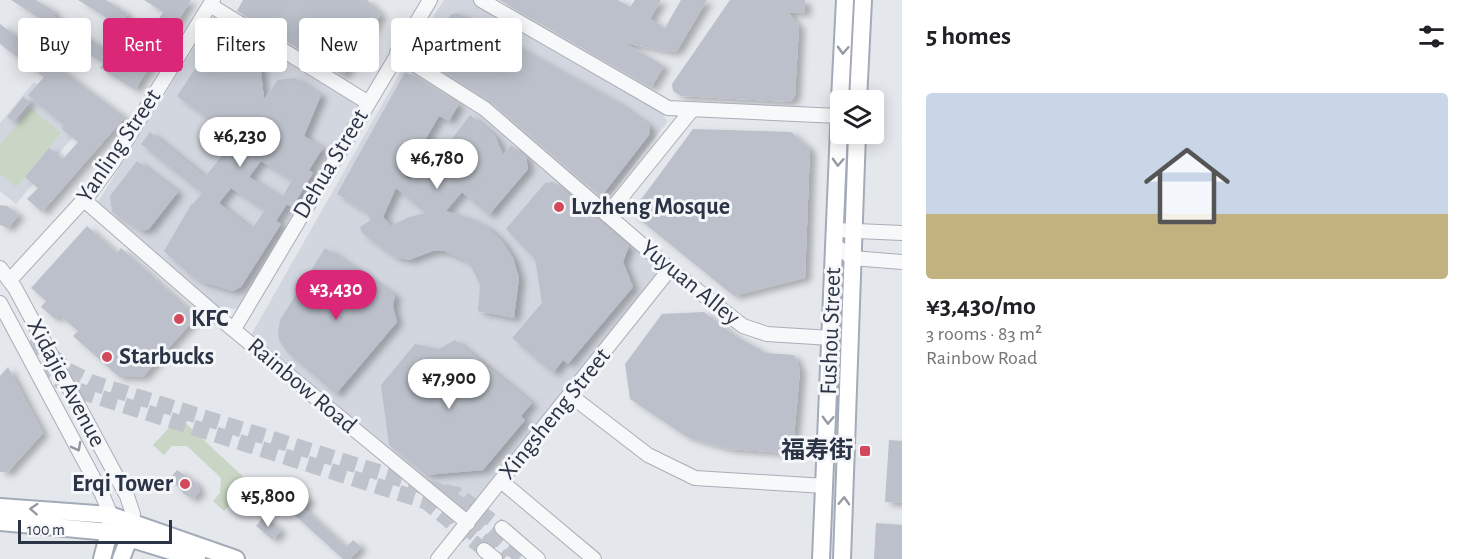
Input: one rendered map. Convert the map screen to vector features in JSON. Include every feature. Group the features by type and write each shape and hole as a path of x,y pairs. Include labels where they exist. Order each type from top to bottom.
{"main road":[{"name":"Fushou Street","path":"841,90 845,0"},
{"path":"858,90 863,0"},
{"name":"Fushou Street","path":"821,559 838,144"},
{"name":"Fushou Street","path":"842,559 857,144"},
{"path":"0,507 110,515 131,529 197,559"},
{"path":"0,522 109,532 131,529 236,559"},
{"path":"121,559 131,529"},
{"path":"102,559 109,532"}],"street":[{"path":"481,0 668,108 691,111 830,116"},
{"name":"Dehua Street","path":"417,18 426,1"},
{"path":"212,3 367,102"},
{"name":"Yanling Street","path":"10,280 84,200 113,162 212,3"},
{"name":"Dehua Street","path":"234,329 391,63"},
{"name":"Yuyuan Alley","path":"427,72 485,109 670,269 743,326 756,332 831,338"},
{"path":"607,215 691,111"},
{"name":"Rainbow Road","path":"84,200 234,329 468,523"},
{"path":"902,233 853,231 835,238 852,258 902,262"},
{"name":"Xidajie Avenue","path":"0,268 10,280 127,496 131,529"},
{"name":"Xingsheng Street","path":"438,559 670,269"},
{"name":"Xidajie Avenue","path":"0,303 102,494 110,515 109,532"},
{"path":"570,395 648,455 695,478 825,486"},
{"path":"501,481 594,559"},
{"path":"502,528 538,559"}],"shaded area":[{"path":"444,0 473,0 503,18 433,18"},
{"path":"522,29 663,113 667,122 607,200 598,201 428,72 522,72"},
{"path":"195,46 195,72 287,72 287,58 299,65 299,72 310,72 359,102 240,309 219,308 96,205 179,72 183,72 183,65"},
{"path":"401,72 414,72 470,104 663,267 465,515 251,335"},
{"path":"34,82 84,124 16,204 0,191 0,123"}],"green space":[{"path":"31,108 61,133 16,187 0,174 0,145"},
{"path":"179,417 250,483 224,511 213,501 220,493 221,478 187,446 172,446 164,455 153,445"}],"building":[{"path":"11,0 36,0 56,12 53,16 56,18 40,18"},
{"path":"78,0 106,0 128,14 125,18 107,18"},
{"path":"144,0 191,0 180,18 159,18 163,12"},
{"path":"243,0 367,0 381,14 379,18 299,18 299,49 287,42 287,18 248,18 237,11"},
{"path":"499,0 618,0 630,7 635,0 661,0 650,19 665,28 681,0 707,0 677,51 670,52 625,43 664,66 651,88"},
{"path":"730,0 805,0 805,13 788,12 799,26 795,96 790,102 681,96 673,91 672,84"},
{"path":"457,13 466,18 448,18"},
{"path":"0,24 18,37 18,58 0,44"},
{"path":"91,40 103,48 103,63 91,55"},
{"path":"522,50 617,103 650,126 649,135 604,193 598,194 490,101 444,72 522,72"},
{"path":"195,69 195,72 261,72 264,99 278,80 295,78 321,95 304,136 323,148 309,170 313,173 292,207 287,204 276,221 281,224 241,287 233,291 202,282 189,274 164,251 192,203 202,193 141,144 150,132 205,177 232,143 202,143 199,140 200,132 209,119 177,96","holes":["261,161 292,180 282,198 249,177","231,188 265,210 252,229 219,203"]},
{"path":"37,72 65,72 125,117 42,212 27,199 38,188 25,177 49,148 63,159 78,142 62,129 64,125 28,95 44,77"},
{"path":"106,72 146,72 135,90"},
{"path":"405,72 459,104 449,121 439,116 404,176 410,180 433,152 439,156 470,115 495,136 503,154 511,145 526,157 528,169 489,215 462,192 446,211 469,218 487,227 502,241 513,258 519,278 514,318 478,311 480,285 471,266 463,259 444,251 433,251 409,260 395,257 362,233 360,227 371,220 365,211 337,194","holes":["396,188 426,213 409,217 391,226 383,217"]},
{"path":"23,97 30,102 13,122 7,117"},
{"path":"693,129 791,132 810,149 805,278 734,296 633,214 634,209"},
{"path":"137,161 178,192 149,229 141,231 112,212 110,196"},
{"path":"553,182 629,246 623,262 633,287 568,364 563,360 553,373 512,338 542,303 535,259 506,229 545,183"},
{"path":"0,205 7,206 19,215 8,228 0,225"},
{"path":"87,226 117,253 121,248 197,316 143,377 119,377 73,336 78,331 59,315 55,319 41,307 46,301 31,288"},
{"path":"325,248 395,295 393,307 397,322 336,394 287,352 279,340 278,333 280,320"},
{"path":"704,312 736,336 766,353 794,355 800,370 794,438 786,453 729,449 687,437 630,399 625,364 662,314"},
{"path":"455,340 532,403 521,416 525,420 483,470 426,475 389,445 381,385 415,344 439,349"},
{"path":"8,367 43,433 8,472 0,472 0,376"},
{"path":"889,440 902,441 902,503 885,502"},
{"name":"Erqi Tower","path":"177,470 195,482 200,491 193,499 184,494 170,478"},
{"path":"303,494 310,500 303,508 346,547 353,540 361,547 350,559 343,559 288,509"},
{"path":"264,516 281,530 273,540 256,526"},
{"path":"876,523 902,525 902,559 874,559"}],"tunnel":[{"path":"26,344 51,375 73,389 434,504 454,516 504,559"},
{"path":"50,354 67,370 90,382 439,491 462,506 524,559"},
{"path":"424,486 458,494 502,528"},
{"path":"424,501 484,550"}],"place":[{"name":"Lvzheng Mosque","path":"559,207"},
{"name":"KFC","path":"179,319"},
{"name":"Starbucks","path":"107,357"},
{"name":"福寿街","path":"865,451"},
{"name":"Erqi Tower","path":"185,484"}]}
